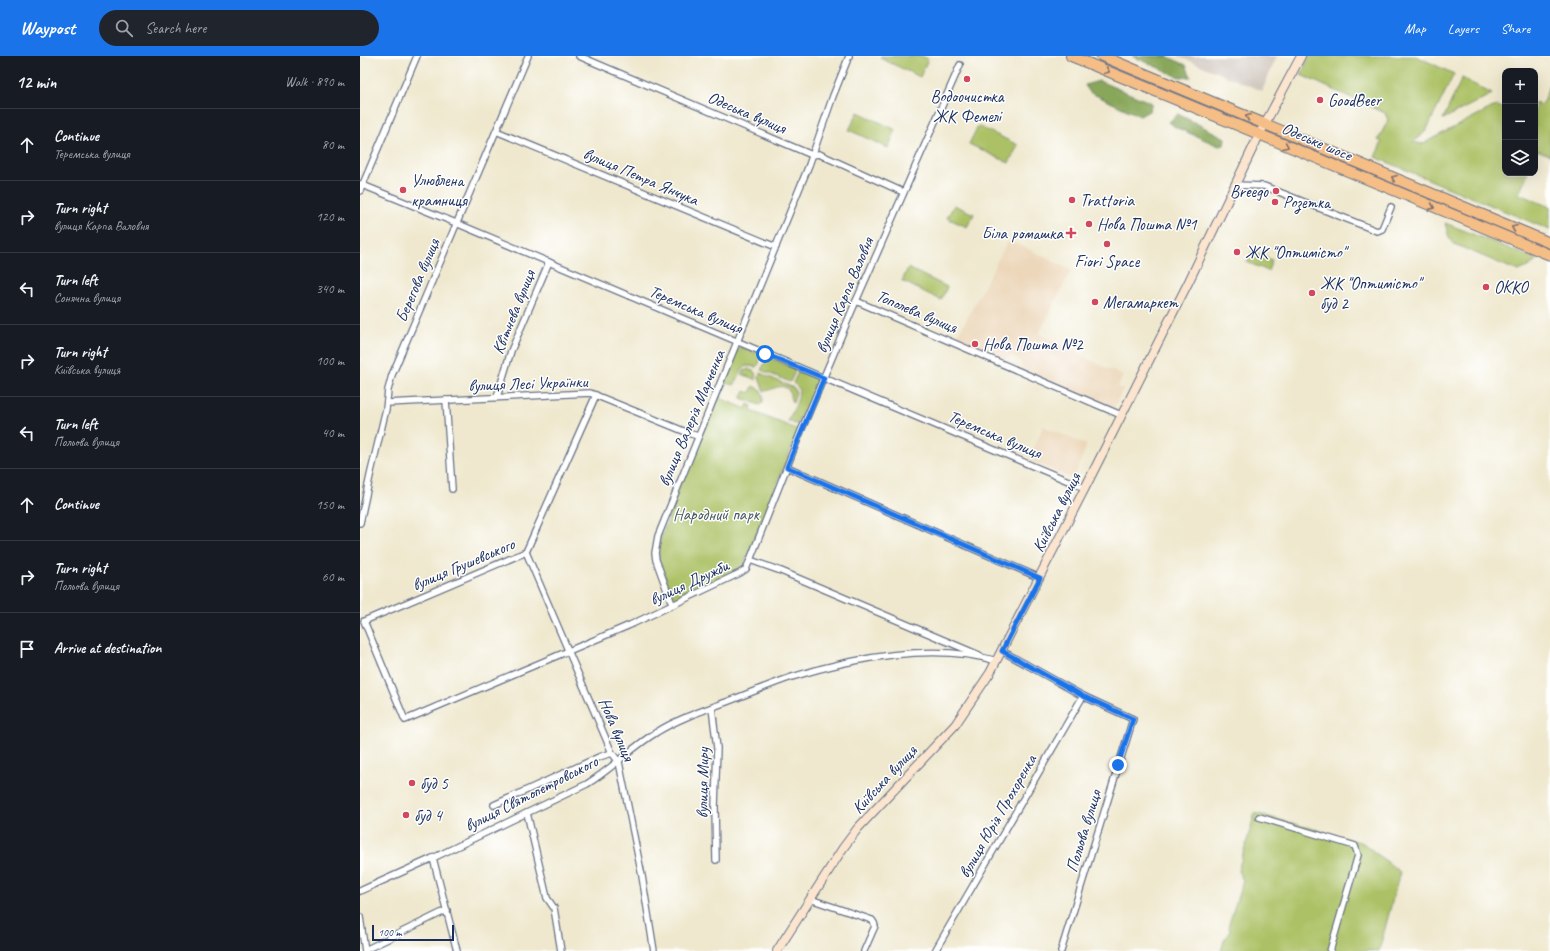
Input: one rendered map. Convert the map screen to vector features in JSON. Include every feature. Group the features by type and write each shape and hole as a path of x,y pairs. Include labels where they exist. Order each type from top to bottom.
{"highway":[{"name":"Одеське шосе","path":"1071,56 1550,256"},
{"name":"Одеське шосе","path":"1102,56 1550,243"}],"street":[{"path":"360,191 361,184 416,56"},
{"name":"Берегова вулиця","path":"360,522 386,409 388,390 392,375 528,56"},
{"name":"Одеська вулиця","path":"579,56 812,155 819,154 903,192"},
{"name":"вулиця Валерія Марченка","path":"672,604 656,560 656,545 667,510 738,342 809,165 833,96 849,56"},
{"name":"Київська вулиця","path":"777,951 843,848 858,828 955,725 997,661 1189,281 1265,124 1301,56"},
{"name":"вулиця Карпа Валовня","path":"750,560 856,301 960,65"},
{"name":"вулиця Петра Янчука","path":"496,131 776,247"},
{"name":"Теремська вулиця","path":"361,184 1085,488"},
{"path":"1235,185 1264,186 1377,231 1382,229 1391,207"},
{"name":"Квітнева вулиця","path":"497,397 512,351 549,262"},
{"name":"Тополева вулиця","path":"856,301 1121,415"},
{"name":"вулиця Лесі Українки","path":"387,403 584,393 596,395 698,436"},
{"name":"вулиця Грушевського","path":"405,720 364,622 526,552 596,395"},
{"name":"вулиця Лесі Українки","path":"446,400 452,489"},
{"path":"787,467 1040,578"},
{"name":"Нова вулиця","path":"526,552 612,753 619,762 642,876 654,951"},
{"name":"вулиця Дружби","path":"405,720 630,625 740,573 746,569 750,560 781,571 979,655"},
{"path":"1002,651 1083,696"},
{"name":"вулиця Святопетровського","path":"360,891 433,858 587,784 619,762 657,731 674,722 791,677 842,664 900,655 932,652 979,655"},
{"path":"979,655 997,661"},
{"name":"Польова вулиця","path":"1061,951 1133,719 1083,696"},
{"name":"вулиця Юрія Прохоренка","path":"934,951 1083,696"},
{"name":"вулиця Миру","path":"712,708 718,748 715,807 716,860"},
{"name":"вулиця Святопетровського","path":"494,805 599,757 612,753"},
{"path":"527,813 547,898 554,908 561,951"},
{"path":"1259,817 1355,846 1358,855 1330,951"},
{"path":"433,858 457,951"},
{"path":"810,899 872,920 875,926 864,951"},
{"path":"360,917 365,950 447,910"}],"shaded area":[{"path":"1178,56 1277,56 1262,91"},
{"path":"1008,241 1018,244 1071,270 1039,334 1123,376 1118,387 1123,389 1114,408 1022,368 1019,360 1012,356 1003,360 956,339"},
{"path":"1043,426 1087,445 1073,479 1029,460"}],"green space":[{"path":"881,56 922,56 928,59 920,77 880,58"},
{"path":"1132,56 1166,56 1186,65 1191,77 1179,77"},
{"path":"1309,56 1416,56 1454,74 1426,131 1413,142 1422,144 1491,108 1497,106 1502,108 1502,176 1527,176 1519,194 1550,207 1550,230 1375,157 1382,142 1378,140 1388,120 1385,113 1301,75"},
{"path":"1462,78 1492,94 1443,119"},
{"path":"1099,81 1152,103 1149,111 1140,116 1089,92 1085,85"},
{"path":"1550,83 1550,155 1538,150 1538,103 1542,105"},
{"path":"858,112 896,130 888,148 849,130"},
{"path":"1178,114 1225,138 1224,145 1219,146 1175,127 1169,122"},
{"path":"978,126 1018,145 1009,163 969,144"},
{"path":"954,205 974,214 967,227 947,218"},
{"path":"1445,223 1538,260 1526,268 1518,271 1454,244 1449,238"},
{"path":"1252,251 1272,260 1268,271 1247,262"},
{"path":"908,268 947,287 941,300 902,281"},
{"name":"Народний парк","path":"741,347 760,354 759,364 756,367 747,366 743,368 735,384 733,385 727,383 720,398 746,409 748,404 752,406 751,411 799,430 743,567 731,575 679,598 673,597 659,559 658,548 660,539 668,521 669,511 737,349"},
{"path":"768,357 796,369 790,382 761,370"},
{"path":"748,369 755,372 756,380 742,374"},
{"path":"799,370 820,379 820,381 807,411 803,411 798,423 795,424 788,421 799,395 797,386 793,383"},
{"path":"760,373 794,388 796,393 793,403 789,391 786,388 777,387 764,391 759,378"},
{"path":"753,386 760,389 763,395 763,402 760,405 741,398 745,391 750,393"},
{"path":"1255,813 1363,843 1400,872 1379,951 1221,951 1225,938 1228,936 1230,930 1228,927 1243,880 1238,871"}],"place":[{"name":"Водоочистка ЖК Фемелі","path":"967,79"},
{"name":"GoodBeer","path":"1320,100"},
{"name":"Улюблена крамниця","path":"403,190"},
{"name":"Breego","path":"1276,191"},
{"name":"Trattoria","path":"1072,200"},
{"name":"Розетка","path":"1275,202"},
{"name":"Нова Пошта №1","path":"1089,224"},
{"name":"Біла ромашка","path":"1071,233"},
{"name":"Fiori Space","path":"1107,244"},
{"name":"ЖК \"Оптимісто\"","path":"1237,252"},
{"name":"ОККО","path":"1486,287"},
{"name":"ЖК \"Оптимісто\" буд 2","path":"1312,293"},
{"name":"Мегамаркет","path":"1095,302"},
{"name":"Нова Пошта №2","path":"975,344"},
{"name":"буд 5","path":"412,783"},
{"name":"буд 4","path":"406,815"}],"route":[{"path":"765,354 824,378 787,467 1040,578 1002,651 1083,696 1133,719 1118,765"}]}
